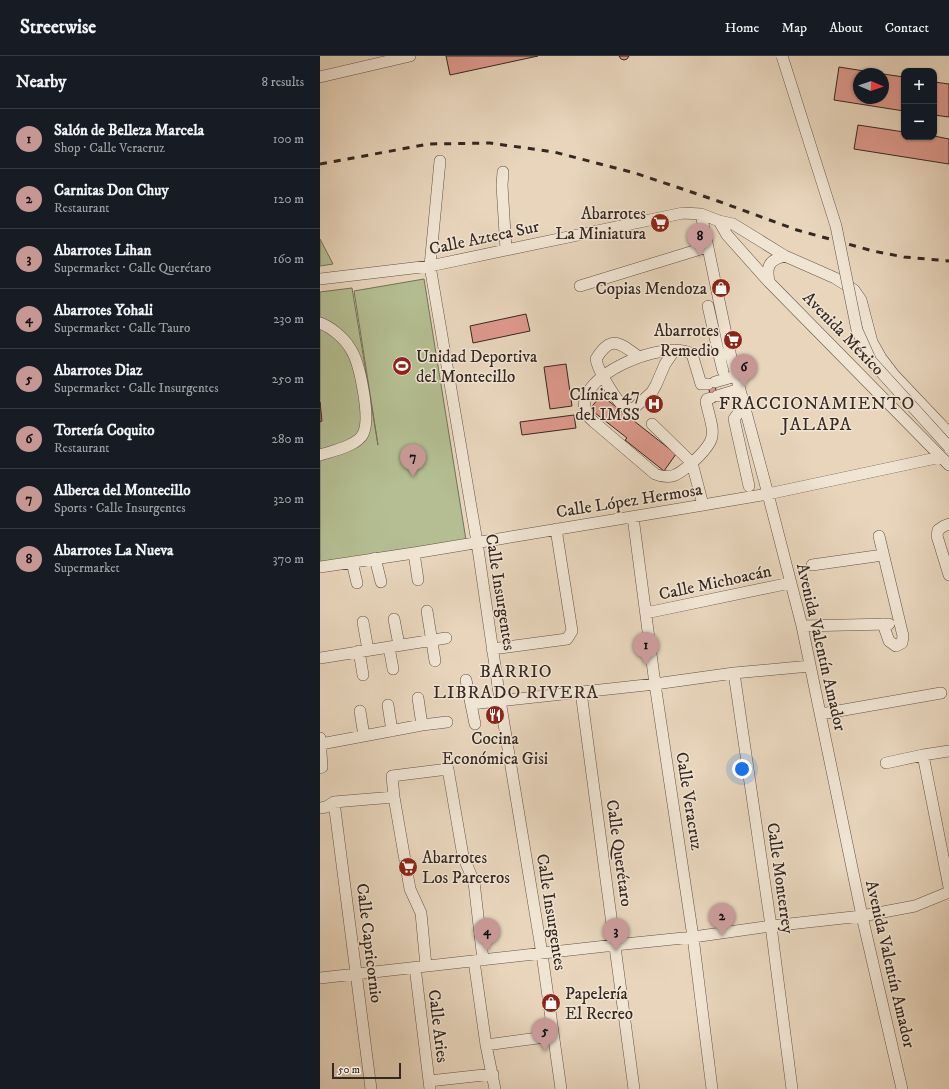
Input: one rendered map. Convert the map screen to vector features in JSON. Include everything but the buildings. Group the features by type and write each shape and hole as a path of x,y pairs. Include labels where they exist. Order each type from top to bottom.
{"street":[{"path":"320,77 410,56"},
{"name":"Avenida México","path":"782,56 836,226 857,330 871,361 949,447"},
{"name":"Calle Insurgentes","path":"440,160 430,266 477,542 500,700 542,954 561,1089"},
{"path":"503,172 502,185 506,250"},
{"name":"Calle Azteca Sur","path":"320,279 430,266 683,213 701,214"},
{"name":"Avenida México","path":"701,214 719,221 733,224 785,256 835,278 854,290 862,300 872,342 881,358 894,375 949,433"},
{"name":"Avenida Valentín Amador","path":"701,214 730,353 802,626 862,916 902,1089"},
{"name":"Avenida México","path":"719,221 727,235 769,282 945,461"},
{"path":"580,286 707,247"},
{"path":"769,282 767,272 768,267 775,258 785,256"},
{"path":"708,306 718,355 723,371"},
{"path":"320,323 338,334 351,348 360,375 366,408 366,427 363,435 356,443 320,455"},
{"path":"639,356 622,344 613,343 606,345 596,359 596,365 604,376 608,386 622,405 629,409 634,408 652,392 665,364 674,351"},
{"path":"736,376 711,383 701,384 692,354 683,350 664,351 639,356 614,368 592,385 585,396 584,405 586,414 594,422 655,474 662,477 671,477 679,474 692,463 706,450 712,441 713,430 706,402 708,399 740,389"},
{"path":"718,355 730,353"},
{"path":"744,405 734,419 749,486"},
{"path":"652,424 692,463 702,505"},
{"name":"Calle López Hermosa","path":"320,567 633,517 768,494 945,461"},
{"name":"Calle Veracruz","path":"633,517 655,684 693,937 712,1089"},
{"path":"949,524 938,530 938,536 949,575"},
{"path":"492,649 567,639 572,631 556,529"},
{"path":"879,536 903,636 902,644 896,646 889,641 883,624"},
{"path":"414,553 418,580"},
{"path":"812,565 883,555"},
{"path":"375,558 381,582"},
{"path":"352,562 357,583"},
{"name":"Calle Michoacán","path":"646,613 790,583"},
{"path":"426,611 435,661"},
{"path":"393,669 394,619"},
{"path":"363,622 363,675"},
{"path":"802,626 899,623"},
{"path":"320,658 446,638"},
{"path":"471,704 655,684 734,673 810,666"},
{"name":"Calle Monterrey","path":"734,673 771,926 792,1089"},
{"path":"466,680 475,724"},
{"name":"Calle Querétaro","path":"581,692 634,1089"},
{"path":"821,714 941,693"},
{"path":"418,698 422,725"},
{"path":"388,705 392,730"},
{"path":"360,711 364,736"},
{"path":"321,768 320,740 364,736 392,730 447,722"},
{"path":"886,763 949,751"},
{"path":"923,755 949,887"},
{"path":"426,966 421,913 410,889 392,776 448,769 463,856 474,882 486,1045 495,1089"},
{"path":"320,808 326,807 334,802 394,796"},
{"name":"Calle Capricornio","path":"334,802 357,974 370,1089"},
{"path":"320,978 693,937 771,926 862,916 915,906 949,892"},
{"name":"Calle Aries","path":"415,967 430,1085"},
{"path":"486,1045 553,1036"},
{"path":"430,1085 493,1074"}],"green space":[{"path":"320,239 333,264 320,266"},
{"path":"424,279 466,540 320,563 320,292 352,288 378,445 354,291"}],"railway":[{"path":"320,164 429,144 490,143 554,152 635,173 797,230 873,251 904,257 949,261"}],"place":[{"name":"Abarrotes La Miniatura","path":"660,223"},
{"name":"Abarrotes La Nueva","path":"700,256"},
{"name":"Copias Mendoza","path":"721,288"},
{"name":"Abarrotes Remedio","path":"733,340"},
{"name":"Unidad Deportiva del Montecillo","path":"402,366"},
{"name":"Tortería Coquito","path":"744,387"},
{"name":"Clínica 47 del IMSS","path":"654,404"},
{"name":"Alberca del Montecillo","path":"413,477"},
{"name":"Salón de Belleza Marcela","path":"646,665"},
{"name":"Cocina Económica Gisi","path":"495,715"},
{"name":"Abarrotes Los Parceros","path":"408,867"},
{"name":"Carnitas Don Chuy","path":"722,936"},
{"name":"Abarrotes Yohali","path":"487,951"},
{"name":"Abarrotes Lihan","path":"616,951"},
{"name":"Papelería El Recreo","path":"551,1003"},
{"name":"Abarrotes Diaz","path":"545,1051"}],"district":[{"name":"FRACCIONAMIENTO JALAPA","path":"817,413"},
{"name":"BARRIO LIBRADO RIVERA","path":"516,681"}]}
